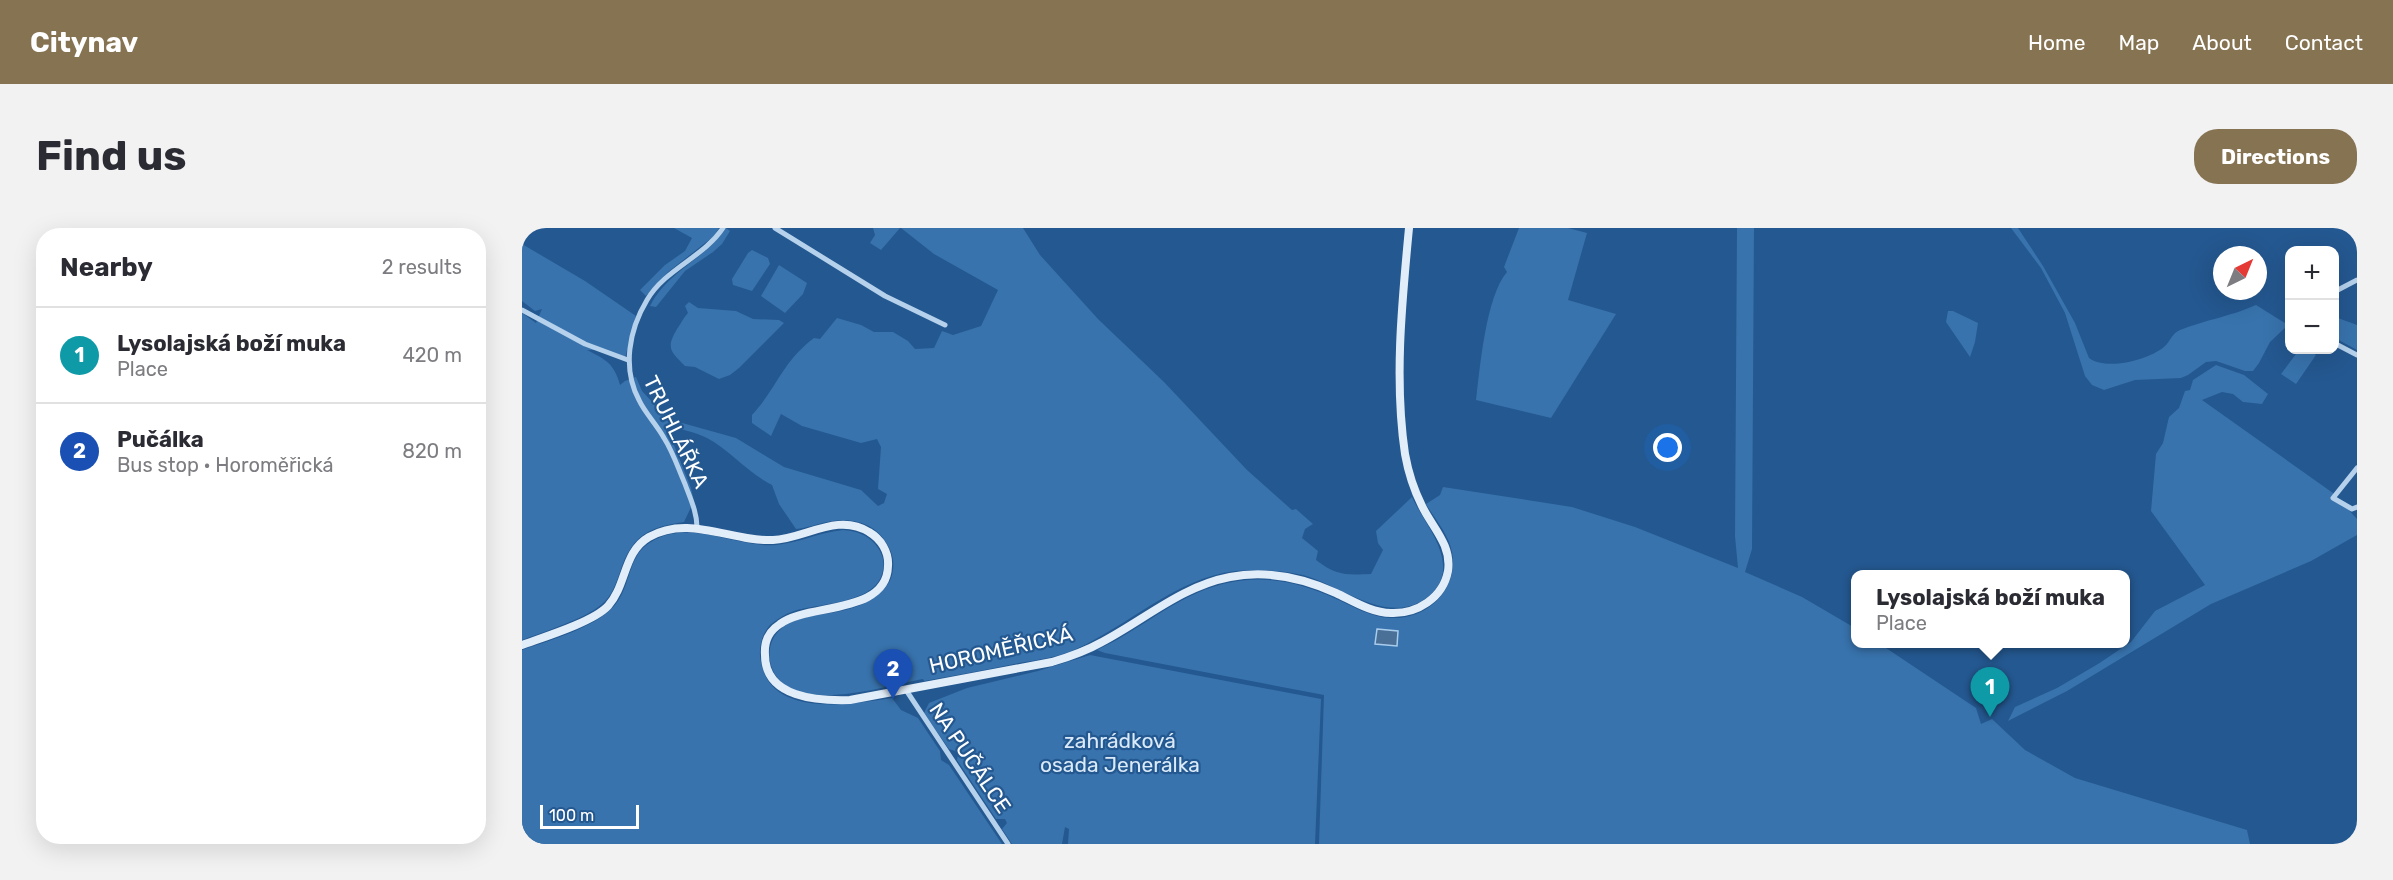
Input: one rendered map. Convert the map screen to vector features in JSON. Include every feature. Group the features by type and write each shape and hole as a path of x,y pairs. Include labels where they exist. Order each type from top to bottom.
{"main road":[{"name":"HOROMĚŘICKÁ","path":"522,645 588,618 607,607 621,584 630,557 640,543 667,529 696,527 766,540 787,538 827,526 852,525 870,532 883,545 887,554 888,570 882,584 854,604 796,616 781,622 766,641 764,654 771,676 784,689 812,699 850,700 1052,662 1075,655 1102,642 1175,598 1209,583 1230,577 1273,575 1291,578 1311,583 1373,610 1390,613 1414,610 1423,606 1439,593 1446,578 1448,564 1444,545 1422,506 1406,455 1401,391 1402,306 1409,228"}],"street":[{"path":"628,360 632,338 647,299 664,279 708,245 723,228"},
{"path":"776,228 885,296 945,325"},
{"path":"2339,289 2357,280"},
{"name":"TRUHLÁŘKA","path":"522,310 585,344 628,360 630,379 639,400 664,438 696,516 696,527"},
{"path":"2339,346 2357,355"},
{"path":"2357,468 2333,498 2352,509 2357,507"},
{"name":"NA PUČÁLCE","path":"906,690 1008,844"}],"green space":[{"path":"674,228 719,228 714,236 668,272 646,296 640,290 665,265 685,251 692,238"},
{"path":"726,228 730,231 722,244 685,271 656,307 650,306 666,284 707,249"},
{"path":"873,228 900,228 881,250 870,243 875,235"},
{"path":"901,228 1023,228 1040,255 1098,319 1164,382 1247,470 1292,510 1296,509 1313,524 1305,529 1302,538 1318,551 1316,560 1342,573 1371,574 1383,550 1378,543 1376,531 1412,497 1432,533 1442,558 1443,571 1439,583 1430,595 1415,604 1399,608 1383,607 1366,602 1303,575 1269,570 1235,571 1213,575 1172,593 1095,639 1062,654 862,692 814,695 794,690 779,679 770,661 770,647 773,639 782,628 792,622 852,608 876,596 888,584 892,575 893,563 889,547 876,531 853,521 836,521 796,529 779,504 772,485 707,438 666,425 694,501 684,522 650,531 635,542 624,560 611,593 595,609 522,640 522,313 536,323 542,309 535,311 522,301 522,244 585,281 636,316 625,358 599,350 587,350 612,367 620,385 636,377 642,391 668,419 736,438 784,467 861,490 878,506 884,503 887,494 878,489 881,447 877,439 861,443 802,426 781,414 771,436 752,423 752,415 794,356 814,338 820,339 837,318 861,325 874,332 893,332 908,341 915,349 934,348 942,331 953,335 981,326 998,290 934,254"},
{"path":"1519,228 1568,228 1587,233 1568,300 1616,314 1551,418 1476,400 1489,314 1500,283 1507,272 1504,267"},
{"path":"1737,228 1754,228 1752,549 1745,572 1802,597 1851,626 1851,648 1886,648 1976,708 1981,724 1992,719 2025,750 2075,778 2247,830 2250,844 1319,844 1324,695 1097,650 1196,593 1245,580 1271,580 1297,584 1383,617 1404,617 1416,614 1428,608 1445,590 1453,566 1452,552 1445,533 1426,504 1440,495 1443,487 1572,507 1635,527 1738,568 1735,536"},
{"path":"2011,228 2018,228 2043,266 2075,323 2089,358 2097,362 2116,364 2138,360 2164,347 2180,330 2256,305 2285,323 2285,328 2270,342 2253,371 2245,371 2216,361 2206,362 2181,378 2135,380 2104,390 2092,385 2085,376 2065,313 2041,268"},
{"path":"752,250 768,258 770,264 752,291 733,285 732,279"},
{"path":"779,265 807,283 803,294 785,313 761,296"},
{"path":"689,302 698,308 736,311 753,319 779,320 784,323 739,368 719,379 695,367 685,366 671,349 674,335 688,313 685,306"},
{"path":"1948,311 1953,311 1978,323 1970,357 1946,322"},
{"path":"2339,318 2357,325 2357,350 2339,340"},
{"path":"2296,354 2316,355 2296,384 2281,374"},
{"path":"2216,365 2244,375 2268,394 2262,404 2243,402 2233,394 2222,392 2202,400 2333,493 2357,519 2357,535 2311,561 2211,604 2067,691 2008,721 2015,707 2057,688 2122,648 2130,648 2130,643 2155,611 2205,585 2151,511 2156,454 2163,443 2169,417 2179,408 2185,391 2190,390 2193,380"},
{"path":"843,530 864,535 877,547 883,562 879,581 860,596 794,611 770,625 762,638 760,653 768,681 781,693 797,700 816,704 857,703 892,698 901,710 918,718 940,751 941,760 949,765 1002,844 522,844 522,650 560,637 600,618 618,601 638,554 651,542 666,535 697,533 760,545 776,545"},
{"name":"zahrádková osada Jenerálka","path":"1090,655 1321,699 1315,844 1068,844 1069,829 1065,827 1062,844 1012,844 1002,829 1007,823 1005,819 996,819 957,760 958,754 949,749 924,713 929,703 967,688 1038,671"}],"shaded area":[{"path":"1377,629 1398,631 1397,646 1375,644"}],"place":[{"name":"Pučálka","path":"893,699"},
{"name":"Lysolajská boží muka","path":"1990,717"}]}
